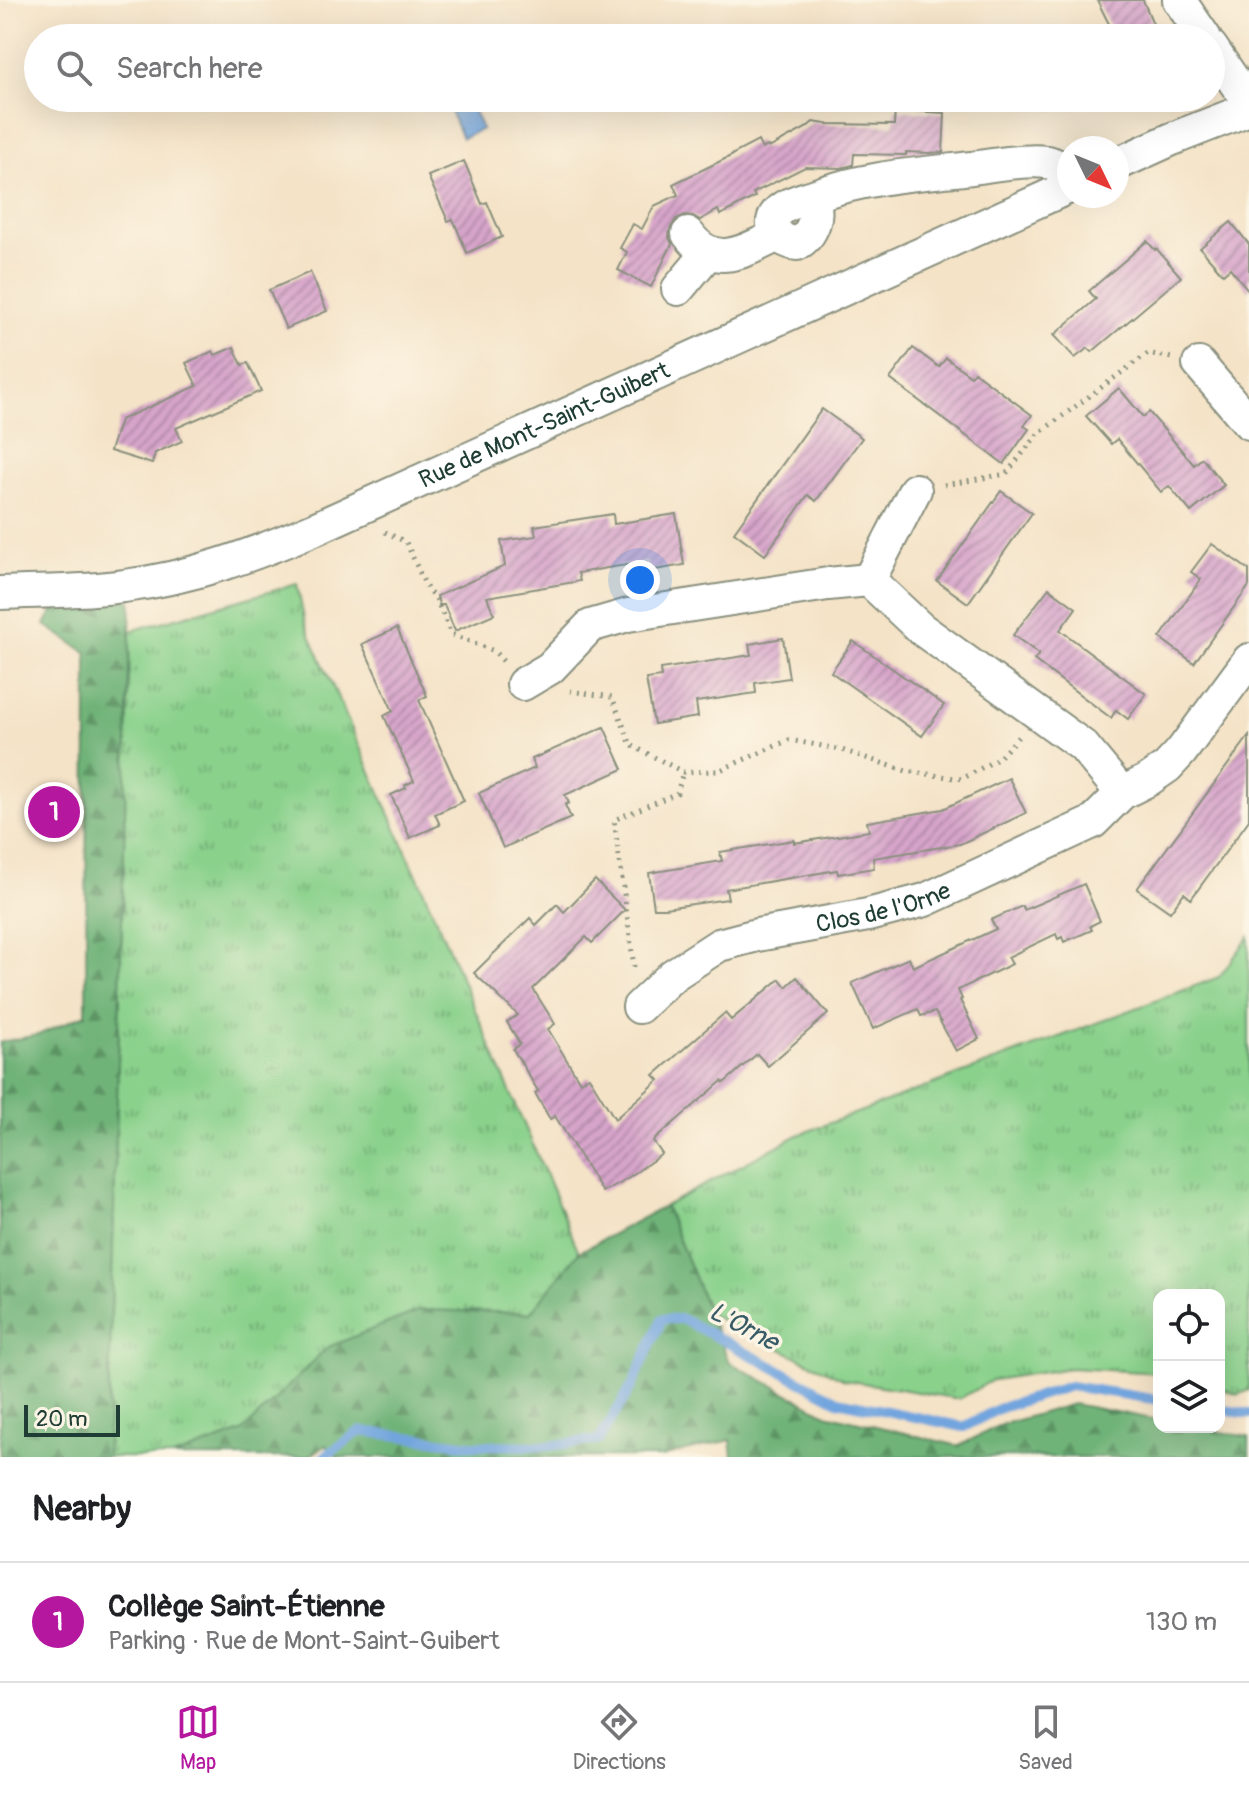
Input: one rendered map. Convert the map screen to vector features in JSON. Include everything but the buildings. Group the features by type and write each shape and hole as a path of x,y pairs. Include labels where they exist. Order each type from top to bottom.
{"street":[{"path":"1179,0 1195,24"},
{"path":"1129,159 1249,106 1225,69"},
{"path":"678,289 698,244 724,256 778,235 782,240 797,244 806,239 812,229 816,204 811,197 832,189 868,181 1001,164 1044,161 1057,167"},
{"name":"Rue de Mont-Saint-Guibert","path":"0,593 124,587 238,561 1057,192"},
{"path":"1199,364 1249,423"},
{"path":"869,580 915,490"},
{"path":"523,684 550,668 590,626 628,615 869,580 920,628 1083,746 1122,793"},
{"name":"Clos de l'Orne","path":"639,1007 673,975 719,945 868,915 925,900 1093,822 1122,793 1167,767 1249,660"}],"path":[{"path":"915,490 1006,474 1038,434 1148,353 1199,364"},
{"path":"371,502 385,531 406,542 451,634 494,651 523,684 612,697 631,745 683,772 718,771 789,740 839,749 906,771 962,779 999,758 1036,712"},
{"path":"639,1007 614,820 677,793 683,772"}],"green space":[{"path":"297,584 305,624 579,1252 530,1313 420,1310 242,1432 173,1457 107,1457 130,631"},
{"path":"131,600 107,1457 0,1457 0,1042 38,1035 86,1014 87,653 45,625 56,604"},
{"path":"1249,937 1249,1390 1238,1395 1225,1390 1225,1289 1153,1289 1153,1373 1070,1368 993,1380 959,1399 845,1380 709,1314 665,1206 798,1135 1219,977"},
{"path":"665,1206 729,1362 826,1414 959,1446 1000,1425 1073,1404 1153,1419 1153,1433 1225,1433 1249,1437 1249,1457 733,1457 731,1440 661,1457 337,1457 326,1445 308,1457 173,1457 242,1432 328,1347 420,1310 530,1313 579,1252"}],"water":[{"path":"450,112 474,112 482,129 462,138"}],"waterway":[{"name":"L'Orne","path":"324,1457 360,1431 471,1445 548,1446 599,1440 632,1386 662,1319 682,1319 838,1401 964,1427 1000,1408 1070,1386 1153,1399"},
{"name":"L'Orne","path":"1225,1410 1249,1414"}],"place":[{"name":"Collège Saint-Étienne","path":"54,812"}]}
